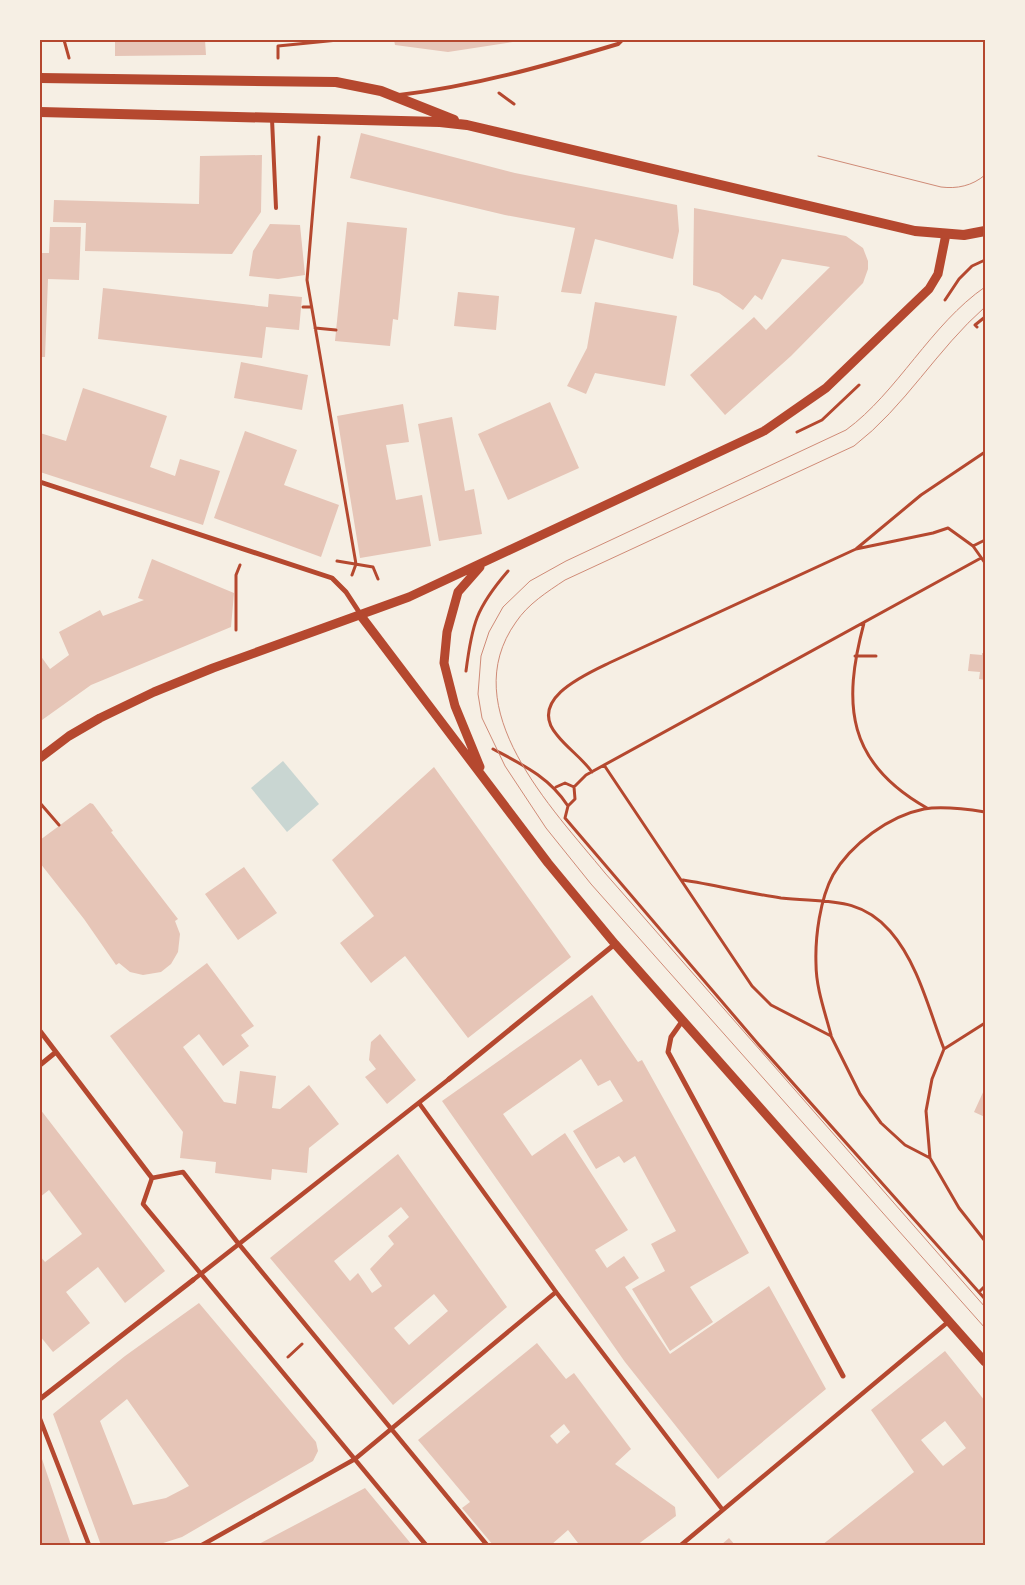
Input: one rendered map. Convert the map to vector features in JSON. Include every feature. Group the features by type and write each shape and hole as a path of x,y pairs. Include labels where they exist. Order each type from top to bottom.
{"main road":[{"path":"40,78 322,80 365,86 395,95 466,125"},
{"path":"40,112 440,122 466,125 915,231 964,235 985,231"}],"street":[{"path":"40,758 100,718 154,692 212,668 410,598 755,435 794,412 842,374 929,289 938,274 946,234"},
{"path":"40,482 245,551 332,578 346,592 361,616 548,863 615,944 985,1362"},
{"path":"482,564 458,592 445,644 444,663 455,706 485,779"},
{"path":"40,1399 450,1079 615,944"},
{"path":"683,1019 671,1037 668,1052 843,1376"},
{"path":"40,1031 152,1178"},
{"path":"40,1065 56,1052"},
{"path":"418,1103 556,1292 722,1508"},
{"path":"152,1178 183,1172 238,1243 487,1545"},
{"path":"152,1178 143,1204 426,1545"},
{"path":"202,1545 355,1459 556,1292"},
{"path":"681,1545 722,1508 948,1322"},
{"path":"40,1419 89,1545"}],"lane":[{"path":"395,95 459,87 500,78 618,44 622,40"},
{"path":"272,117 276,208"}],"path":[{"path":"64,40 68,58"},
{"path":"278,58 278,46 338,40"},
{"path":"319,128 306,280 356,564"},
{"path":"972,266 985,260"},
{"path":"303,307 311,307"},
{"path":"977,327 975,325 985,317"},
{"path":"315,328 336,330"},
{"path":"856,549 921,495 985,452"},
{"path":"592,772 582,759 564,744 549,724 551,702 562,690 578,678 856,549 933,533 948,528 973,546 985,563"},
{"path":"973,546 985,540"},
{"path":"236,630 236,575 245,551"},
{"path":"981,558 586,775 574,787 575,799 568,806 565,818 759,1045 985,1298"},
{"path":"864,622 855,656 852,706 862,743 880,772 903,793 928,809"},
{"path":"855,656 876,656"},
{"path":"491,748 524,766 556,787 568,806"},
{"path":"604,765 683,880 752,986 771,1005 831,1036"},
{"path":"556,787 565,783 574,787"},
{"path":"40,803 59,825"},
{"path":"930,1158 905,1145 882,1123 860,1094 831,1036 821,998 816,965 823,900 833,875 851,852 872,833 900,818 928,809 946,808 985,812"},
{"path":"683,880 780,898 823,900 854,905 870,914 890,931 907,955 944,1049"},
{"path":"985,1023 944,1049 932,1079 926,1111 930,1158 959,1208 985,1241"},
{"path":"980,1292 985,1286"}],"shaded area":[{"path":"283,761 319,804 287,832 251,788"}],"building":[{"path":"115,40 205,40 206,55 115,56"},
{"path":"394,40 519,41 448,52 395,45"},
{"path":"361,133 515,173 677,205 679,231 673,259 595,239 581,294 561,292 575,228 505,215 350,178"},
{"path":"262,155 261,212 232,254 85,251 86,223 53,222 54,200 199,204 200,156"},
{"path":"694,208 846,236 863,248 868,261 868,269 863,283 791,356 725,415 690,375 754,317 766,330 830,267 782,259 762,300 755,295 743,310 719,293 693,285"},
{"path":"347,222 407,228 398,320 393,319 390,346 335,341"},
{"path":"270,224 300,225 305,275 278,279 249,276 253,251"},
{"path":"50,227 81,227 79,280 48,279 45,357 40,357 40,253 49,253"},
{"path":"103,288 268,307 269,294 302,297 299,330 266,327 262,358 98,339"},
{"path":"458,292 499,296 496,330 454,326"},
{"path":"595,302 677,316 665,386 595,373 586,394 567,386 587,348"},
{"path":"241,362 308,375 302,410 234,398"},
{"path":"83,388 167,416 150,467 175,476 180,459 220,471 203,525 40,472 40,433 66,441"},
{"path":"550,402 579,468 508,500 478,434"},
{"path":"403,404 409,442 386,445 396,500 422,495 431,546 360,558 337,416"},
{"path":"452,417 465,491 474,489 482,534 439,541 418,424"},
{"path":"245,431 297,450 284,485 339,505 321,557 214,518"},
{"path":"152,559 234,593 231,627 91,685 42,720 40,717 40,655 50,669 69,655 59,632 100,610 103,616 144,600 138,598"},
{"path":"982,653 985,653 985,680 979,679 980,672 968,671 970,654 982,655"},
{"path":"434,767 571,957 468,1038 405,956 371,983 340,943 374,916 332,860"},
{"path":"90,803 93,804 113,831 111,832 178,919 175,921 180,934 178,952 171,964 161,972 143,975 130,972 119,963 116,965 84,919 40,863 40,840"},
{"path":"244,867 277,913 238,940 205,894"},
{"path":"207,963 254,1026 241,1035 249,1046 223,1066 199,1034 183,1047 224,1102 236,1104 240,1071 276,1076 272,1108 280,1109 309,1085 339,1124 309,1148 307,1173 272,1169 271,1180 215,1173 216,1162 180,1158 183,1132 110,1036"},
{"path":"592,995 638,1062 642,1060 749,1253 690,1287 713,1322 670,1351 632,1289 665,1271 651,1244 676,1231 635,1156 624,1163 619,1156 596,1169 573,1131 623,1101 610,1080 598,1086 581,1059 503,1114 532,1156 565,1133 628,1230 595,1250 607,1268 624,1256 639,1278 625,1287 670,1354 769,1286 826,1389 718,1479 625,1362 442,1101"},
{"path":"380,1034 416,1080 387,1104 365,1077 376,1069 369,1060 371,1042"},
{"path":"985,1088 985,1117 974,1112"},
{"path":"40,1109 165,1271 125,1303 98,1267 66,1292 90,1323 53,1352 40,1336 40,1256 45,1262 82,1234 49,1190 40,1197"},
{"path":"398,1154 507,1307 393,1405 270,1258","holes":["401,1207 409,1217 388,1236 394,1244 370,1269 382,1286 372,1293 358,1273 350,1281 334,1261","434,1294 448,1311 409,1345 394,1328"]},
{"path":"199,1303 316,1442 318,1451 313,1461 182,1537 157,1545 101,1545 53,1414 125,1356","holes":["127,1399 189,1486 166,1498 133,1505 100,1421"]},
{"path":"537,1343 566,1379 574,1373 631,1449 615,1464 675,1507 676,1516 637,1545 576,1545 578,1543 568,1530 551,1545 493,1545 462,1508 470,1502 418,1440","holes":["564,1424 570,1432 557,1444 550,1436"]},
{"path":"945,1351 985,1401 985,1545 822,1545 914,1472 871,1410","holes":["945,1421 966,1448 943,1466 921,1440"]},
{"path":"40,1453 71,1545 40,1545"},
{"path":"365,1488 412,1545 257,1545 314,1515"},
{"path":"729,1538 735,1545 721,1545"}],"tram line":[{"path":"818,156 941,187 953,188 964,186 975,182 985,175"},
{"path":"985,287 948,320 882,397 846,430 566,561 530,581 503,607 489,632 481,656 478,694 482,718 505,766 546,828 591,884 985,1328"},
{"path":"985,307 951,341 889,414 854,446 565,580 538,599 516,622 500,655 496,689 503,723 517,756 537,788 560,819 605,873 985,1307"}]}
